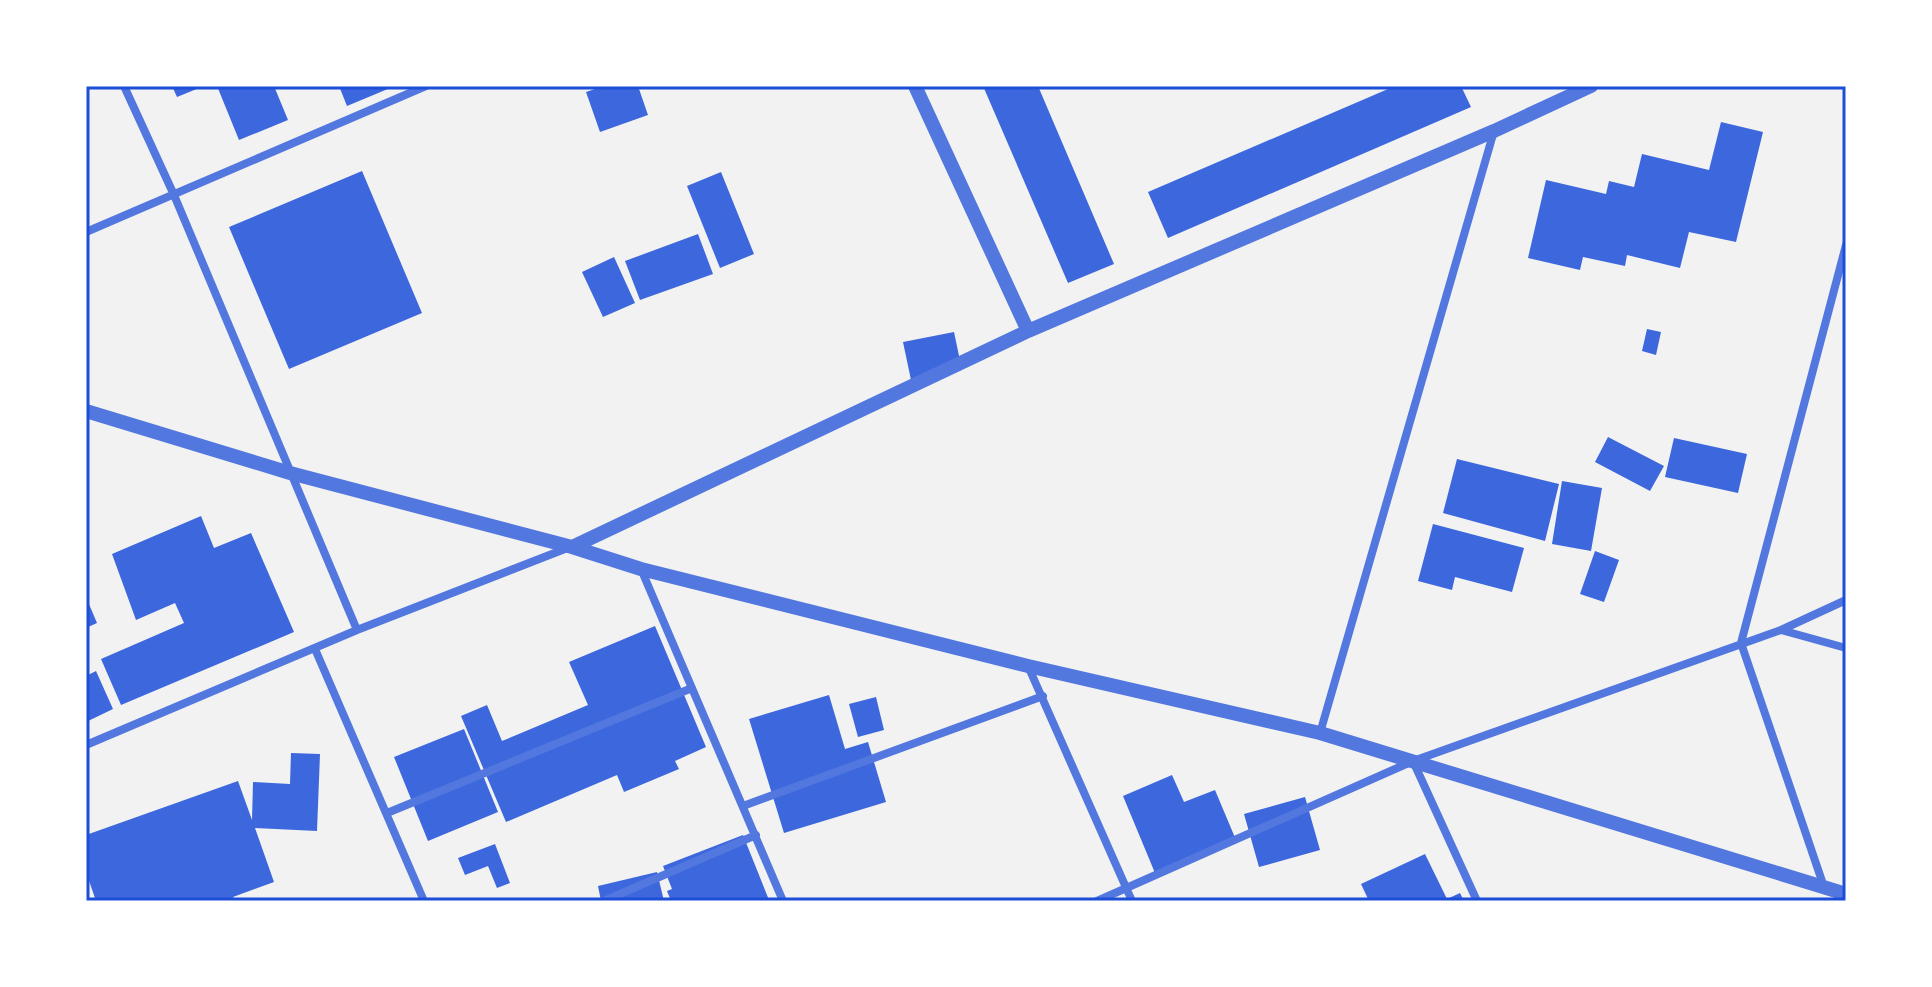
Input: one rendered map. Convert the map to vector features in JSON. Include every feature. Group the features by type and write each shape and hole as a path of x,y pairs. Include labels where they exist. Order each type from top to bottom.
{"street":[{"path":"124,86 174,195 357,630"},
{"path":"86,232 426,86"},
{"path":"915,86 1028,331"},
{"path":"86,745 357,630 572,547 1028,331 1494,131 1591,86"},
{"path":"1320,733 1494,131"},
{"path":"1824,888 1741,643 1846,245"},
{"path":"86,411 290,473 572,547 641,569 1028,666 1320,733 1846,894"},
{"path":"641,569 783,901"},
{"path":"1097,901 1413,761 1781,630 1846,600"},
{"path":"1781,630 1846,648"},
{"path":"315,649 424,901"},
{"path":"1028,666 1132,901"},
{"path":"387,813 692,688"},
{"path":"743,806 1043,696"},
{"path":"1413,761 1477,901"},
{"path":"604,901 756,835"}],"building":[{"path":"172,86 204,86 177,97"},
{"path":"217,86 274,86 288,120 239,140"},
{"path":"339,86 395,86 347,106"},
{"path":"604,86 638,86 648,115 600,132 586,92"},
{"path":"983,86 1038,86 1114,264 1068,283"},
{"path":"1395,86 1461,86 1471,107 1168,238 1148,192"},
{"path":"1721,122 1763,132 1736,242 1689,232 1680,268 1627,255 1625,266 1583,257 1580,270 1528,258 1546,180 1606,194 1609,181 1634,187 1642,154 1709,170"},
{"path":"362,171 422,313 289,369 229,227"},
{"path":"721,172 754,254 720,268 687,186"},
{"path":"698,234 713,274 640,300 625,261"},
{"path":"614,257 635,303 603,317 582,272"},
{"path":"1647,329 1661,332 1656,355 1642,351"},
{"path":"954,332 962,370 911,380 903,342"},
{"path":"1608,437 1664,466 1650,491 1595,462"},
{"path":"1674,438 1747,454 1738,493 1665,477"},
{"path":"1457,459 1559,484 1545,541 1443,513"},
{"path":"1562,481 1602,488 1591,551 1552,544"},
{"path":"201,516 214,548 251,533 294,632 121,705 101,659 184,623 175,603 136,620 112,554"},
{"path":"1433,524 1524,548 1512,592 1455,577 1452,590 1418,581"},
{"path":"1595,551 1619,560 1604,602 1580,594"},
{"path":"86,597 97,623 86,628"},
{"path":"655,626 706,747 675,761 679,769 624,792 617,775 506,822 461,716 487,705 502,741 588,705 569,662"},
{"path":"96,671 113,709 86,722 86,676"},
{"path":"829,695 845,749 868,742 886,802 784,833 749,719"},
{"path":"876,697 884,730 858,737 849,704"},
{"path":"464,729 498,812 428,841 394,757"},
{"path":"291,753 320,754 317,831 255,828 274,882 233,897 235,901 96,901 86,872 86,835 238,781 252,820 253,782 290,784"},
{"path":"1172,775 1184,802 1215,790 1236,840 1155,873 1123,796"},
{"path":"1305,797 1320,850 1259,867 1244,814"},
{"path":"743,835 769,900 671,901 667,891 672,889 663,866"},
{"path":"495,844 510,883 497,888 488,866 465,875 458,858"},
{"path":"1425,854 1447,899 1460,893 1464,901 1369,901 1361,884"},
{"path":"657,872 664,901 601,901 598,886"}]}
